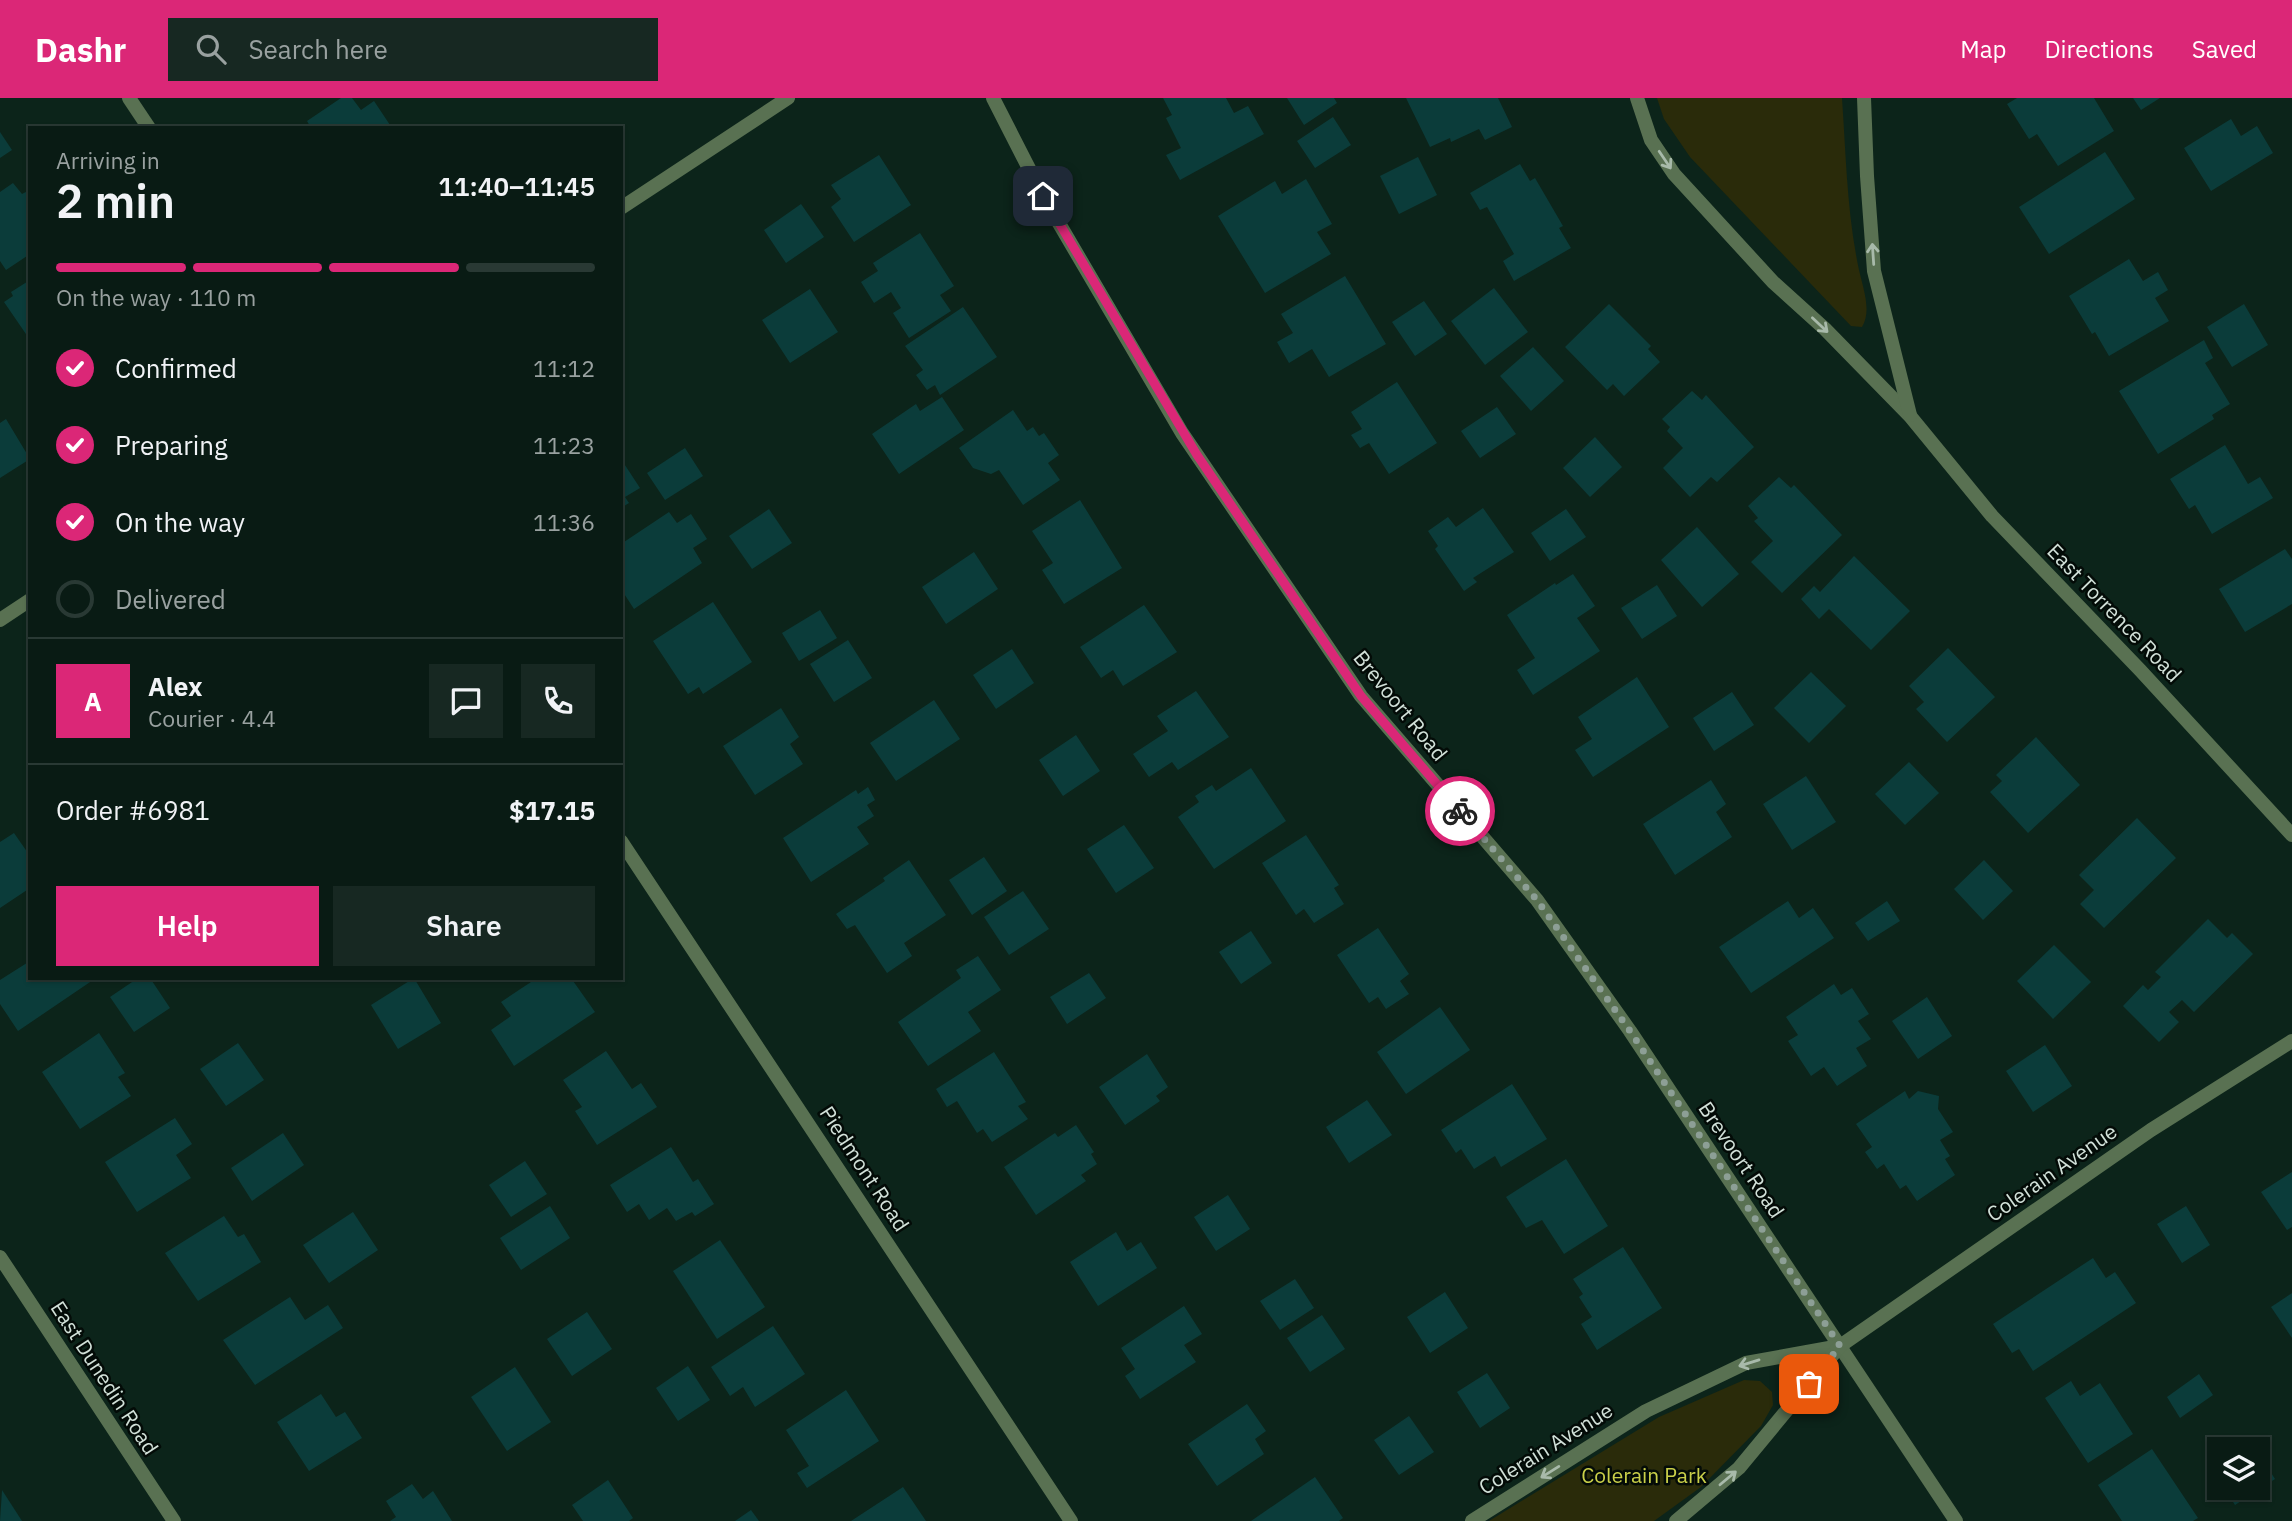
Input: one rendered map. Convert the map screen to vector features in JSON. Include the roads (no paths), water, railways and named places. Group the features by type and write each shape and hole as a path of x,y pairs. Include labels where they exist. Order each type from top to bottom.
{"street":[{"path":"129,98 148,126"},
{"path":"623,207 788,98"},
{"name":"Brevoort Road","path":"993,98 1043,196 1182,433 1228,502 1361,696 1537,900 1630,1031 1956,1521"},
{"name":"East Torrence Road","path":"1637,98 1651,140 1674,174 1773,282 1910,416 1992,516 2140,670 2292,835"},
{"name":"East Torrence Road","path":"1864,98 1874,271 1910,416"},
{"path":"0,620 28,601"},
{"name":"Piedmont Road","path":"623,844 1071,1521"},
{"name":"Colerain Avenue","path":"1675,1521 1739,1468 1840,1346 2151,1130 2292,1041"},
{"name":"East Dunedin Road","path":"0,1257 174,1521"},
{"name":"Colerain Avenue","path":"1472,1521 1646,1411 1746,1363 1840,1346"}],"park label":[{"name":"Colerain Park","path":"1644,1476"}]}
